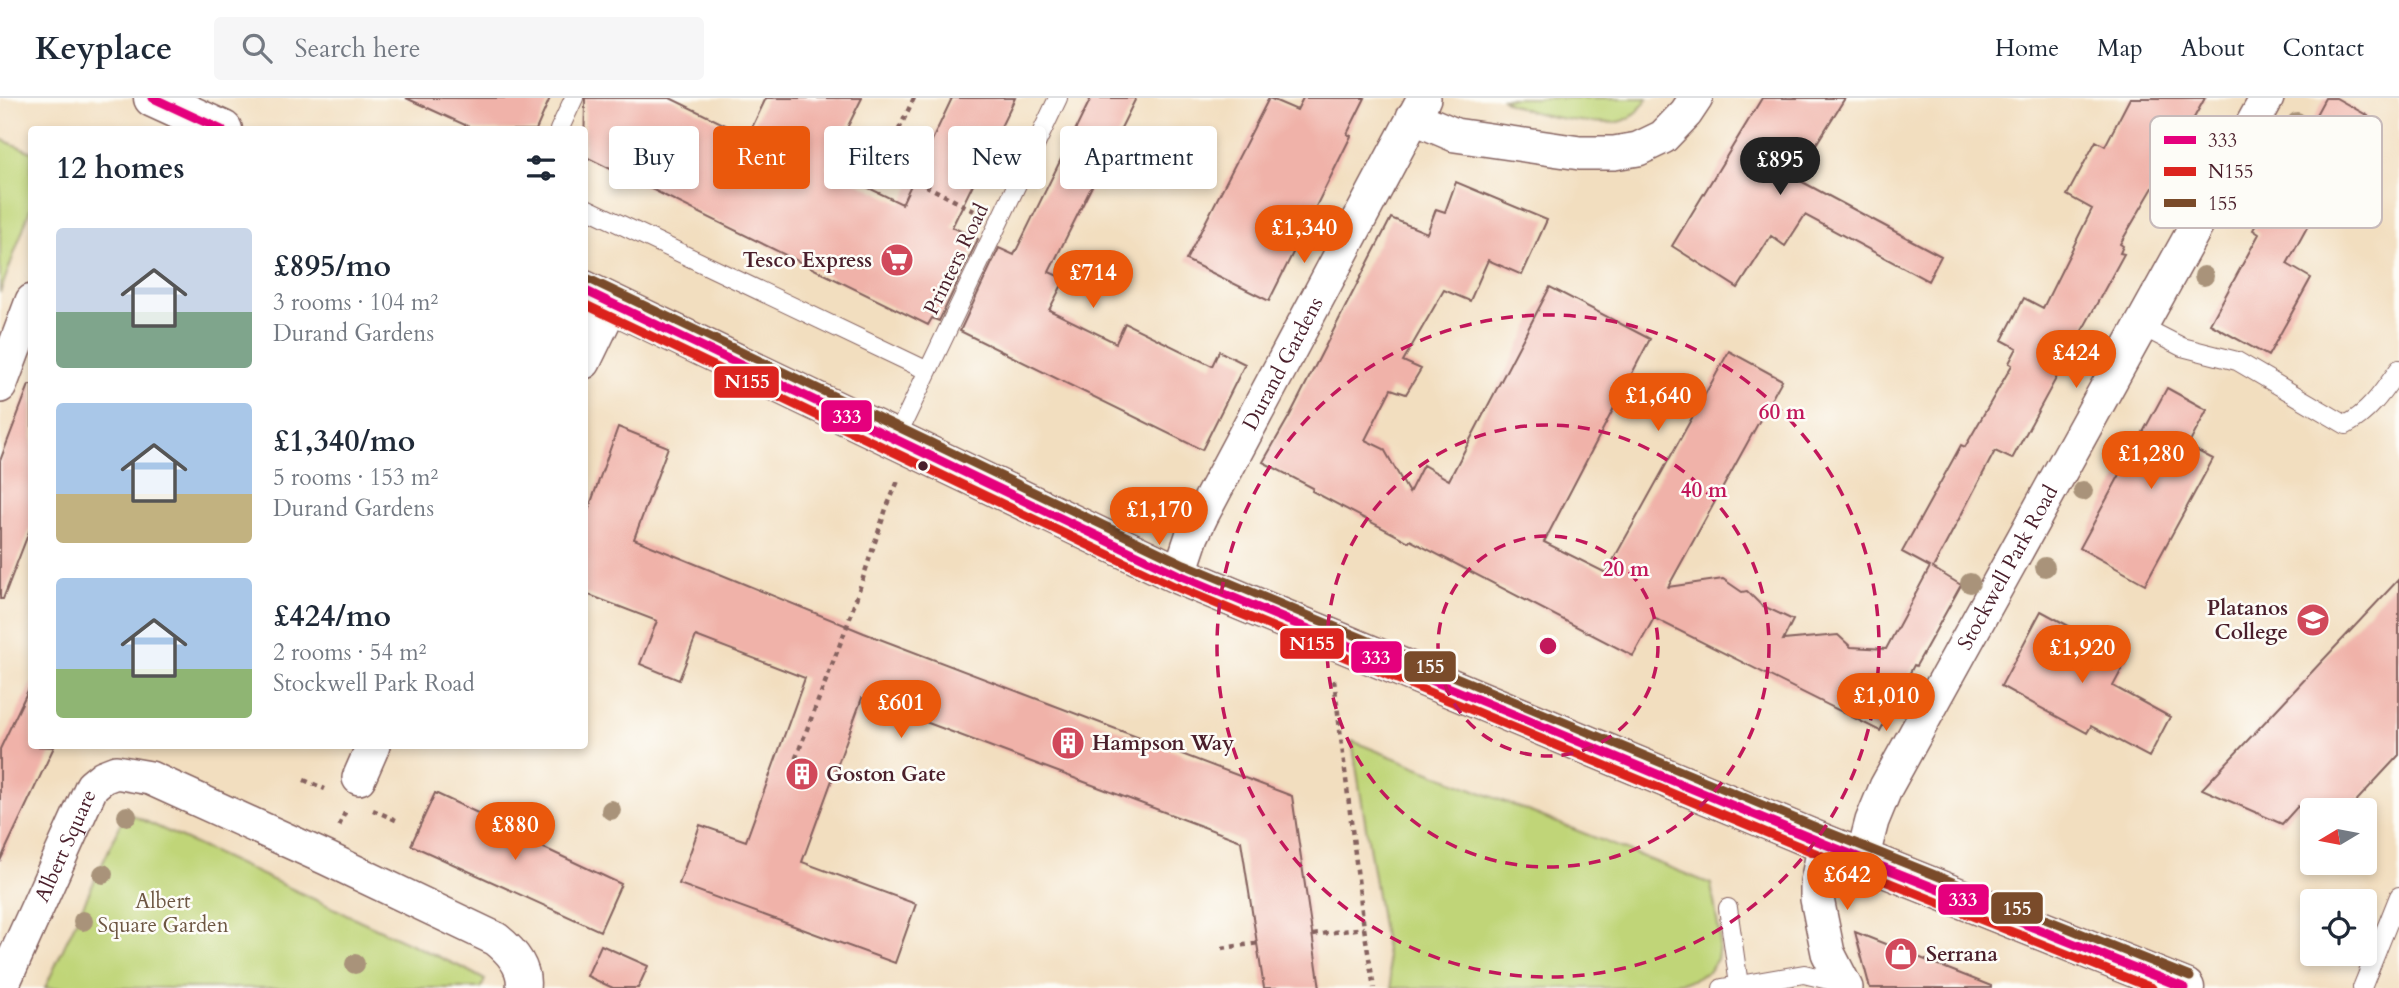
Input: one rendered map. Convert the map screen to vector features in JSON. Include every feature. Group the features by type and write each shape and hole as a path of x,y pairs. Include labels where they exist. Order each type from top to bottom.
{"highway":[{"path":"153,98 214,126"},
{"path":"598,297 1179,575 1825,844 2185,988"}],"street":[{"name":"Durand Gardens","path":"1179,575 1202,515 1418,108 1455,135 1580,153 1614,153 1638,149 1663,137 1696,98"},
{"name":"Stockwell Park Road","path":"2257,116 2267,98"},
{"name":"Stockwell Park Road","path":"1862,859 1872,821 1886,786 2195,228"},
{"path":"588,343 598,297"},
{"path":"0,386 28,312"},
{"path":"361,792 372,749"},
{"name":"Albert Square","path":"1,988 92,786 103,777 116,772 150,778 496,939 509,949 518,962 524,981 523,988"},
{"path":"1825,844 1816,882 1817,899 1828,953 1846,986"}],"lane":[{"path":"561,126 574,98"},
{"name":"Printers Road","path":"904,444 928,371 1058,98"},
{"path":"588,209 928,371"},
{"path":"2141,326 2182,347 2237,361 2346,425 2361,417 2399,369"},
{"path":"2362,988 2399,896"},
{"path":"1728,908 1731,986 1804,974 1846,986"}],"path":[{"path":"914,98 883,163 998,224"},
{"path":"792,768 846,626 886,509 904,444"},
{"path":"1329,639 1364,928 1374,988"},
{"path":"326,858 361,792 398,821"},
{"path":"1313,935 1364,928"},
{"path":"1222,948 1259,943"}],"green space":[{"path":"1502,98 1648,98 1629,118 1599,123 1542,114 1511,104"},
{"path":"0,139 28,150 28,215 0,293"},
{"path":"1352,741 1711,884 1720,938 1717,959 1708,972 1692,980 1647,988 1392,988"},
{"name":"Albert Square Garden","path":"132,815 485,980 481,988 45,988 123,819 128,821"}],"building":[{"path":"406,98 550,98 538,126 467,126"},
{"path":"585,98 670,98 727,126 713,126 713,189 810,189 810,126 753,126 766,98 862,98 848,126 824,126 824,189 871,189 902,204 909,189 934,189 934,136 952,98 1015,98 1001,126 948,126 948,189 971,189 952,227 978,239 939,321 932,318 928,325 651,189 699,189 699,126 609,126 609,168 588,158 588,126 585,126"},
{"path":"1091,98 1136,98 1122,126 1077,126"},
{"path":"1269,98 1297,110 1303,98 1365,98 1347,134 1351,136 1269,301 1186,260"},
{"path":"1762,98 1845,98 1795,178 1941,256 1928,281 1805,215 1785,246 1771,236 1738,288 1672,246"},
{"path":"2130,98 2205,98 2195,116 2150,116 2150,193 2120,244 2123,246 2120,253 2124,254 2012,459 1995,451 1933,568 1961,585 1916,666 1914,665 1880,731 1654,618 1633,656 1410,540 1409,542 1263,462 1391,218 1427,233 1436,209 1445,212 1456,182 1547,220 1522,275 1488,260 1470,301 1444,290 1403,361 1421,369 1406,394 1391,389 1365,440 1384,449 1409,493 1423,465 1449,480 1550,287 1650,339 1544,542 1606,573 1729,351 1782,380 1668,587 1723,579 1742,592 1747,591 1761,605 1793,620 1783,640 1838,635 1851,647 1886,649 1930,567 1902,552 1961,445 1965,447 2012,365 2009,363 2017,348 2002,340 2024,298 2043,308 2092,209 2067,195 2096,141 2105,146"},
{"path":"2325,98 2336,98 2368,116 2315,116"},
{"path":"1060,161 1060,189 1090,189 1049,272 1065,279 1049,310 1116,343 1125,323 1212,366 1219,351 1245,364 1202,450 960,331 999,248 1014,255"},
{"path":"2307,228 2287,264 2311,278 2268,356 2210,324 2259,234 2253,230"},
{"path":"28,388 28,534 3,599 0,599 0,461"},
{"path":"2167,388 2207,410 2188,446 2213,459 2145,584 2080,548"},
{"path":"618,427 668,447 634,539 864,633 1292,796 1320,988 1264,988 1241,841 862,698 802,862 916,904 895,963 679,884 700,825 746,841 805,678 696,636 679,680 640,664 657,621 588,595 588,511"},
{"path":"2399,579 2399,755 2359,798 2300,798 2300,808 2298,806 2282,824 2202,789"},
{"path":"2041,611 2128,658 2113,686 2170,717 2149,757 2091,726 2087,733 2001,686"},
{"path":"28,690 28,749 53,749 0,861 0,749"},
{"path":"435,793 621,884 600,931 411,845"},
{"path":"1855,932 1991,986 1991,988 1870,988"},
{"path":"601,945 648,966 638,988 613,988 587,976"}],"transit line":[{"name":"333","path":"153,98 213,126"},
{"name":"155","path":"589,279 1184,564 1830,833 2190,977"},
{"name":"333","path":"588,292 1179,575 1825,844 2185,988"},
{"name":"N155","path":"588,306 1174,586 1820,855 2152,988"}],"place":[{"name":"Tesco Express","path":"897,260"},
{"name":"Platanos College","path":"2313,620"},
{"name":"Hampson Way","path":"1068,743"},
{"name":"Goston Gate","path":"802,774"},
{"name":"Serrana","path":"1901,954"}]}
